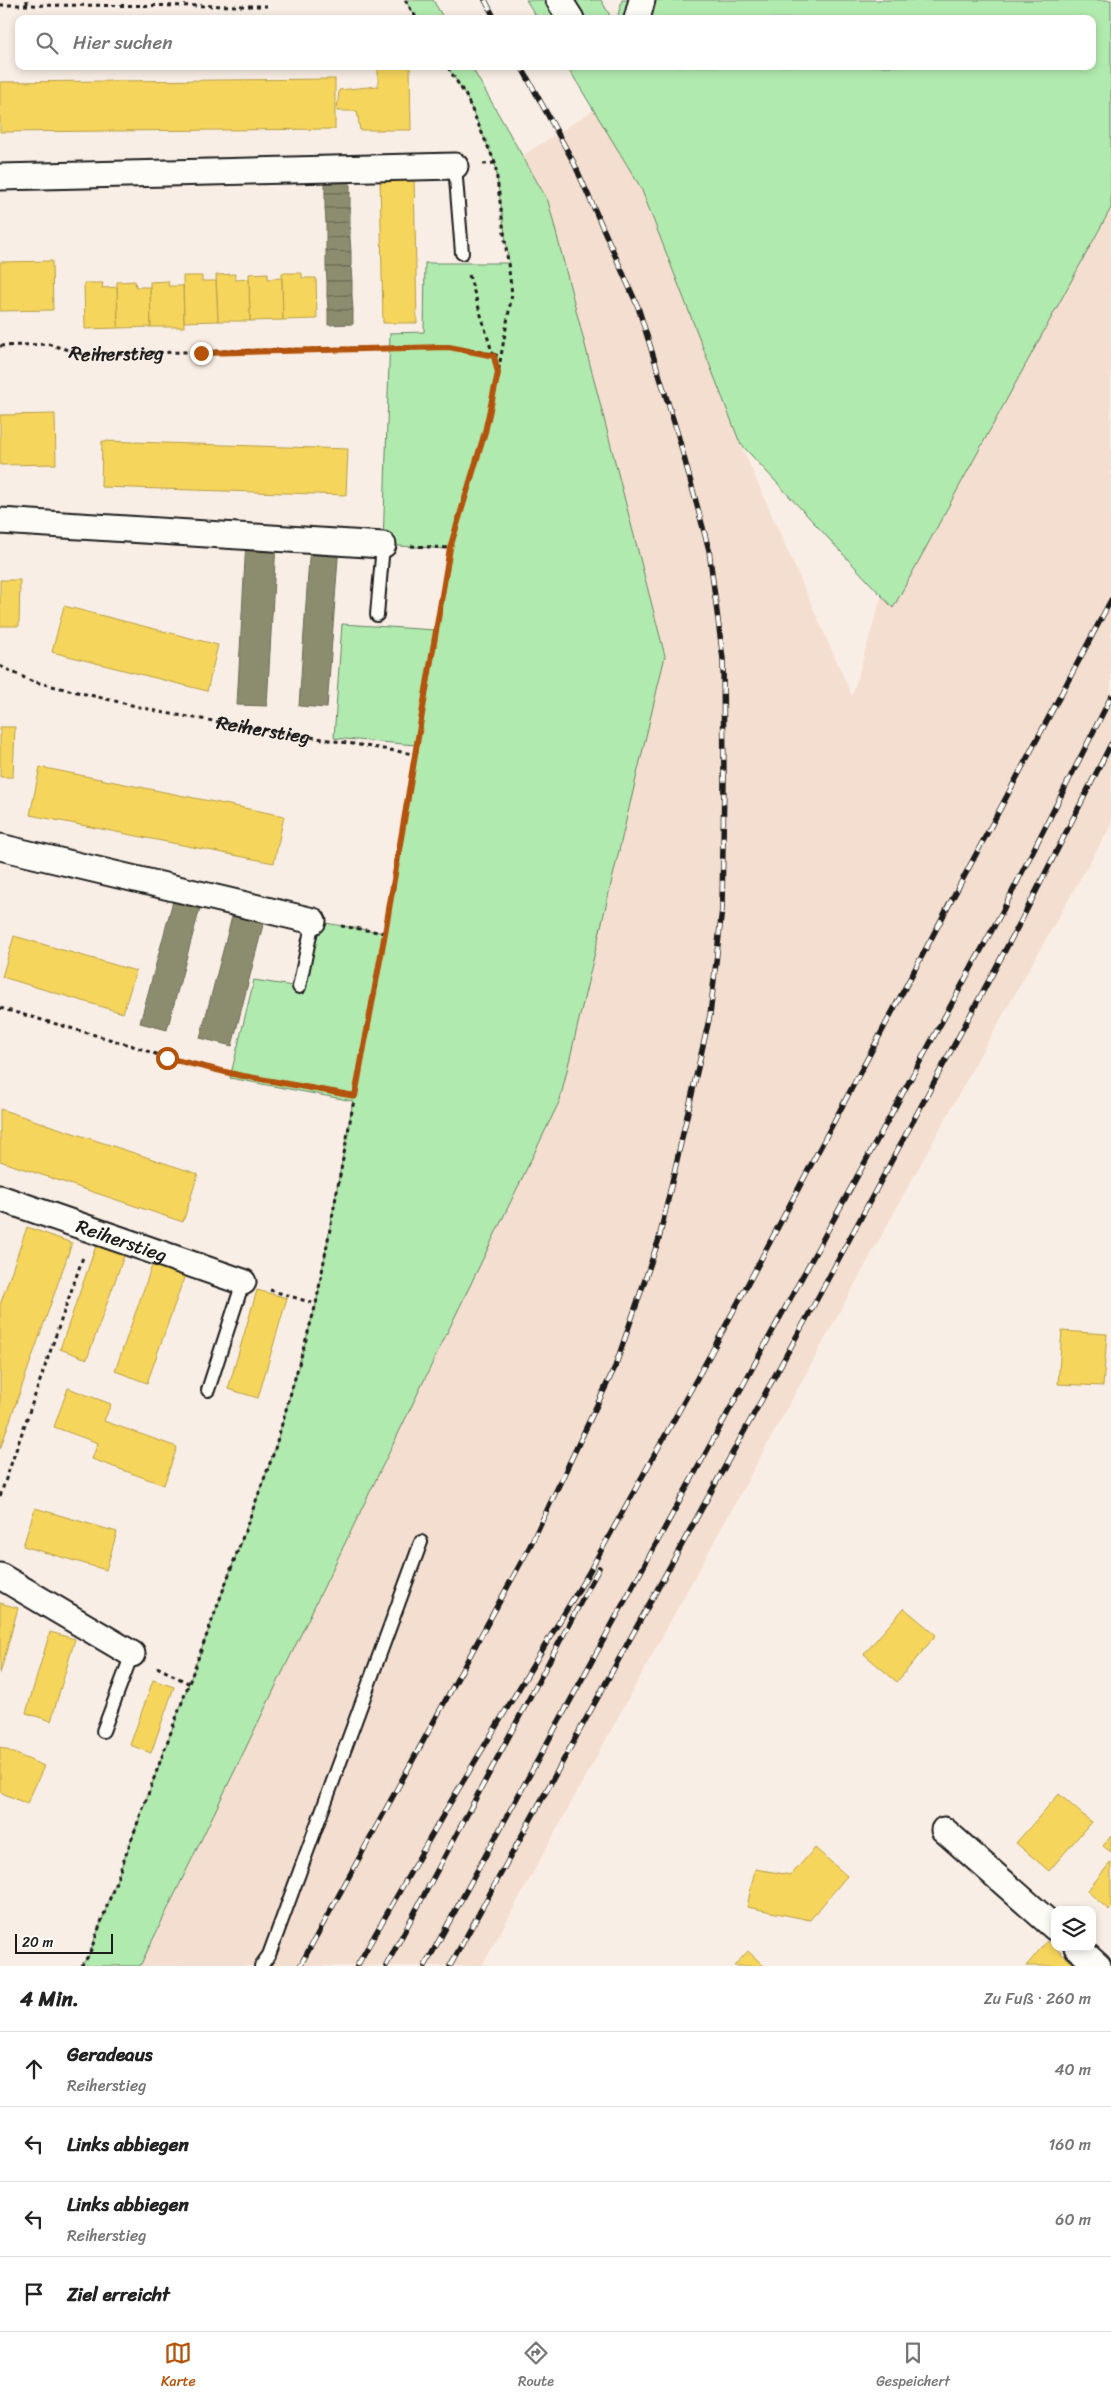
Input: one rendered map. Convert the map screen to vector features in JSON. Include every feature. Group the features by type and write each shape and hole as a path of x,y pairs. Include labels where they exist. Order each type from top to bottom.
{"street":[{"path":"559,0 568,15"},
{"path":"638,15 642,0"},
{"path":"0,177 455,166"},
{"path":"0,522 383,544"},
{"path":"0,848 313,921"},
{"name":"Reiherstieg","path":"0,1198 243,1282"},
{"path":"0,1576 132,1654"},
{"path":"944,1830 1051,1924"},
{"path":"1081,1951 1098,1966"}],"lane":[{"path":"455,166 462,253"},
{"path":"377,615 383,544"},
{"path":"299,987 313,921"},
{"path":"208,1390 243,1282"},
{"path":"261,1966 269,1955 421,1542"},
{"path":"103,1730 132,1654"}],"path":[{"path":"27,0 27,6"},
{"path":"406,0 415,15"},
{"path":"0,5 267,6"},
{"path":"81,1966 89,1955 274,1452 316,1304 385,933 450,548 485,432 498,373 512,294 495,163 466,96 450,70"},
{"path":"462,253 498,373"},
{"name":"Reiherstieg","path":"0,346 48,344 82,354 449,347 501,356"},
{"path":"383,544 450,548"},
{"name":"Reiherstieg","path":"0,666 32,682 165,713 414,754"},
{"path":"313,921 385,933"},
{"path":"0,1008 185,1062 238,1075 355,1096"},
{"path":"0,1496 92,1230"},
{"path":"243,1282 316,1304"},
{"path":"132,1654 190,1684"}],"shaded area":[{"path":"1111,0 1111,825 983,1050 482,1966 104,1966 290,1586 548,201 522,156 594,110 641,188 740,443 852,696 977,273 1090,70 1096,70 1096,52"}],"green space":[{"path":"405,0 433,0 442,15 414,15"},
{"path":"526,0 601,0 610,15 535,15"},
{"path":"622,0 1111,0 1111,208 893,608 740,443 641,188 569,70 1096,70 1096,15 618,15"},
{"path":"450,70 473,70 548,201 665,656 560,1100 140,1966 81,1966 89,1955 274,1452 316,1304 353,1101 230,1078 254,980 299,987 313,921 385,933 415,745 334,738 342,624 435,630 449,549 383,545 390,333 424,332 425,263 509,263 495,163 466,96"}],"building: Wohnen":[{"path":"378,70 410,70 411,130 360,130 357,111 337,111 339,90 378,86"},
{"path":"335,79 335,129 0,132 0,82"},
{"path":"414,176 417,323 383,323 380,177"},
{"path":"52,261 53,310 0,311 0,262"},
{"path":"268,273 268,279 282,278 283,320 250,321 249,274"},
{"path":"282,273 302,273 302,278 316,278 317,319 283,320"},
{"path":"235,274 235,280 249,279 250,321 218,321 216,275"},
{"path":"183,276 202,276 202,281 216,281 218,321 184,322"},
{"path":"135,281 136,287 150,287 151,327 118,328 117,282"},
{"path":"169,281 168,286 183,286 184,327 151,327 150,282"},
{"path":"84,283 103,283 102,288 117,287 118,328 85,329"},
{"path":"55,414 56,464 0,465 0,415"},
{"path":"102,441 348,449 346,495 101,487"},
{"path":"0,580 20,580 19,626 0,626"},
{"path":"64,606 218,645 207,691 52,652"},
{"path":"0,727 15,727 13,777 0,777"},
{"path":"40,767 284,816 274,863 30,815"},
{"path":"14,936 136,971 123,1013 2,977"},
{"path":"0,1109 198,1174 183,1222 0,1161"},
{"path":"27,1227 72,1243 0,1449 0,1305"},
{"path":"97,1243 125,1253 87,1359 60,1349"},
{"path":"153,1263 185,1275 147,1383 115,1371"},
{"path":"257,1290 287,1298 258,1398 228,1389"},
{"path":"1062,1331 1107,1334 1103,1386 1058,1384"},
{"path":"68,1388 111,1404 104,1421 177,1447 164,1485 92,1459 98,1443 54,1427"},
{"path":"35,1508 117,1532 106,1570 23,1546"},
{"path":"0,1603 18,1608 0,1674"},
{"path":"904,1608 936,1635 897,1682 864,1654"},
{"path":"50,1632 75,1639 51,1721 26,1713"},
{"path":"153,1680 174,1687 151,1753 130,1745"},
{"path":"0,1747 44,1766 27,1804 0,1792"},
{"path":"1059,1794 1091,1822 1049,1871 1016,1843"},
{"path":"1111,1836 1111,1852 1103,1846"},
{"path":"815,1848 847,1876 810,1920 747,1907 755,1869 791,1875"},
{"path":"1111,1862 1111,1907 1109,1910 1087,1891"},
{"path":"1047,1941 1051,1944 1051,1951 1059,1951 1076,1966 1026,1966"},
{"path":"748,1951 764,1966 734,1966"}],"building: Industrie":[{"path":"325,178 350,178 350,193 325,193"},
{"path":"325,193 350,193 350,208 325,208"},
{"path":"325,208 350,208 350,222 326,223"},
{"path":"350,222 350,237 326,238 326,223"},
{"path":"350,237 351,252 326,251 326,238"},
{"path":"326,251 351,252 351,267 326,267"},
{"path":"326,267 351,267 352,281 327,281"},
{"path":"327,281 352,281 352,295 327,296"},
{"path":"352,295 353,310 328,310 327,296"},
{"path":"328,310 353,310 353,324 328,325"},
{"path":"246,541 276,543 267,706 237,705"},
{"path":"310,544 339,545 327,708 299,706"},
{"path":"174,897 201,904 167,1030 140,1023"},
{"path":"234,909 265,917 232,1046 200,1038"}],"railway":[{"path":"485,0 493,15"},
{"path":"300,1966 530,1546 615,1367 659,1239 710,1015 722,909 724,781 723,659 709,550 678,435 638,307 574,163 523,70"},
{"path":"357,1966 450,1803 588,1574 710,1355 1111,600"},
{"path":"425,1966 1003,910 1111,697"},
{"path":"450,1966 816,1301 1022,919 1111,744"},
{"path":"386,1966 599,1568"}],"route":[{"path":"167,1058 238,1075 355,1096 385,933 415,744 450,548 485,432 498,373 494,356 449,347 201,353"}]}
